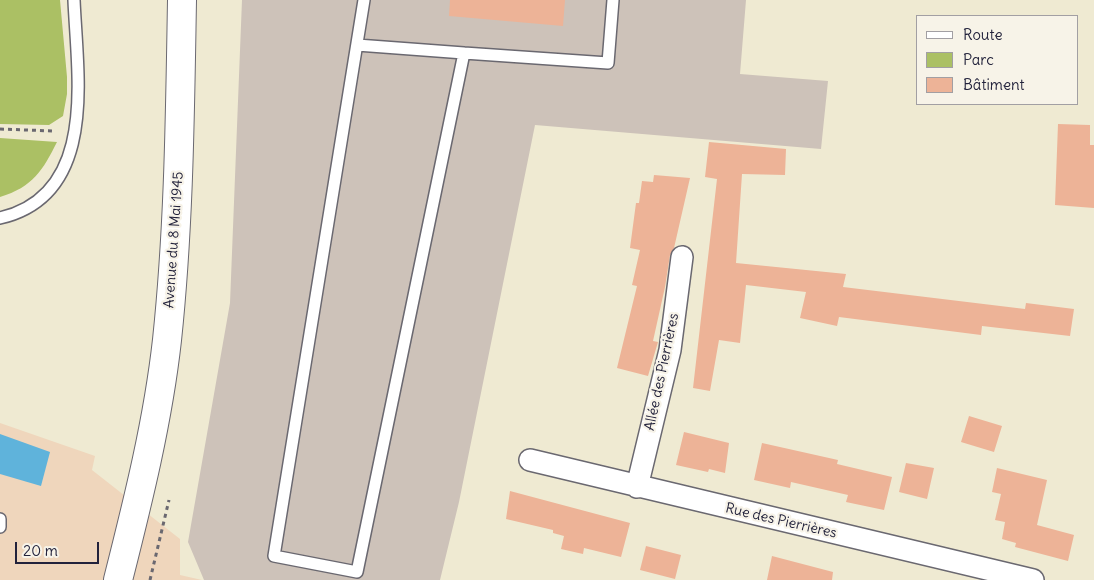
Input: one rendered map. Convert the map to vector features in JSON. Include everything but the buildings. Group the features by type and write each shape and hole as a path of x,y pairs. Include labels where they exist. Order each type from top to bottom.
{"main road":[{"name":"Avenue du 8 Mai 1945","path":"118,580 144,478 167,341 178,185 182,0"}],"street":[{"name":"Allée des Pierrières","path":"637,487 670,350 682,257"},
{"name":"Rue des Pierrières","path":"530,460 1033,580"}],"lane":[{"path":"0,218 35,203 48,191 62,174 74,145 78,104 74,0"},
{"path":"364,0 274,556 357,572 464,53"},
{"path":"357,45 608,63 613,0"},
{"path":"0,519 0,527"}],"path":[{"path":"0,129 75,130"},
{"path":"150,580 171,492"}],"shaded area":[{"path":"242,0 746,0 740,74 828,81 821,149 535,125 459,502 440,580 204,580 188,542 230,303"},
{"path":"0,423 95,456 92,470 180,539 180,575 202,580 0,580"}],"green space":[{"path":"0,0 60,0 67,94 63,116 49,125 0,124"},
{"path":"0,138 57,142 42,169 29,183 0,197"}],"water":[{"path":"0,434 50,452 41,486 0,474"}]}
